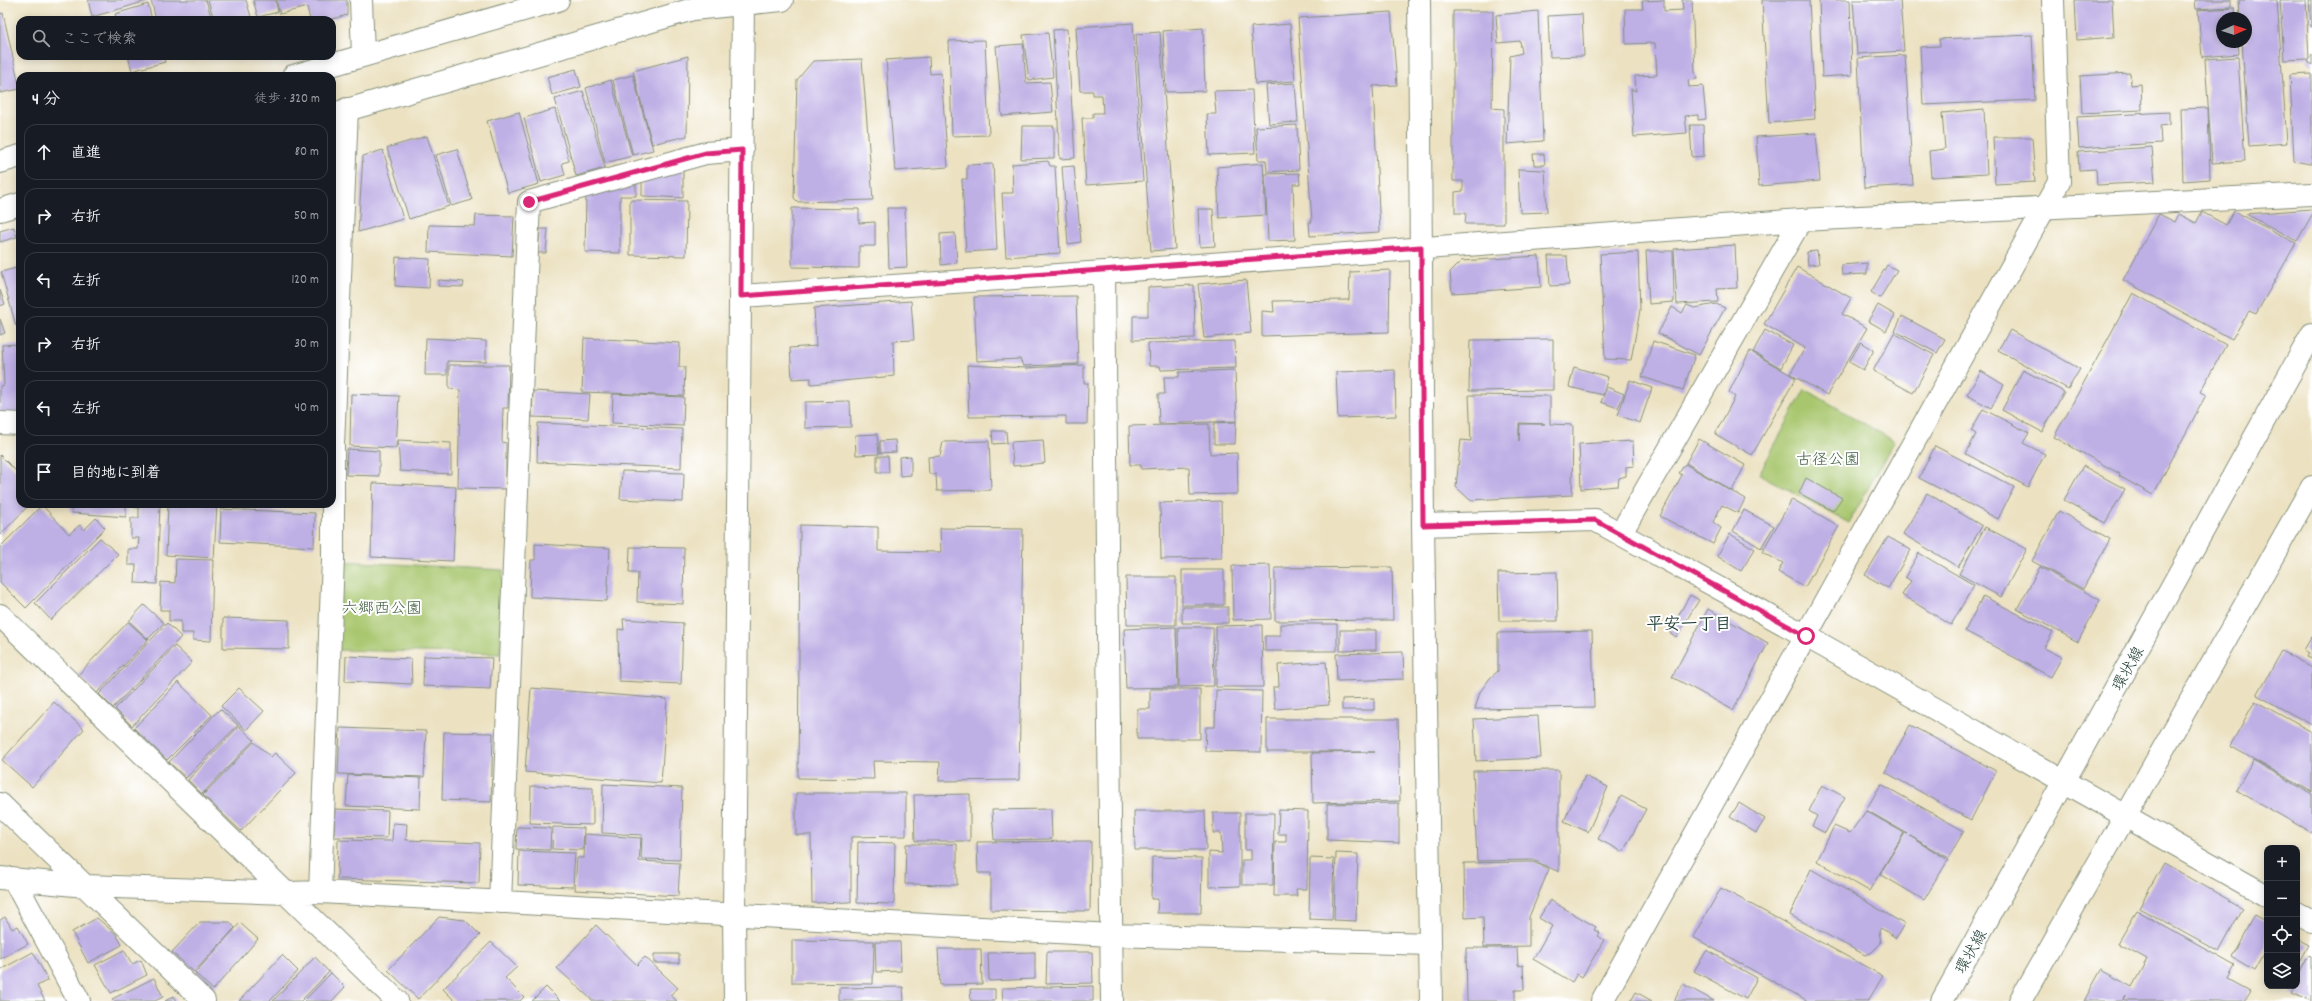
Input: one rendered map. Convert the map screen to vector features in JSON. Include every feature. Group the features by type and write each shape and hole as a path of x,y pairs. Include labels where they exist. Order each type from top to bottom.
{"street":[{"path":"362,0 363,55"},
{"path":"306,72 558,0"},
{"path":"336,278 340,112 693,9 743,1 782,0"},
{"path":"1419,0 1423,525 1431,1001"},
{"path":"1602,1001 2060,182 2053,0"},
{"path":"735,1001 734,914 743,1"},
{"path":"500,902 529,202 706,153 742,150"},
{"path":"0,162 16,157"},
{"path":"741,296 1104,272 1421,247 1801,220 2312,194"},
{"path":"0,210 16,205"},
{"path":"1621,533 1801,220"},
{"path":"1104,272 1112,1001"},
{"name":"環状線","path":"1942,1001 2312,334"},
{"path":"0,423 16,424"},
{"path":"2020,1001 2312,486"},
{"path":"320,892 333,559 333,508"},
{"path":"1423,525 1595,520 1621,533 2064,780 2264,894"},
{"path":"0,615 289,893 397,1001"},
{"path":"0,804 204,1001"},
{"path":"6,878 86,886 289,893 320,892 1111,934 1430,944"},
{"path":"6,878 78,1001"},
{"path":"2300,915 2312,921"}],"green space":[{"name":"古径公園","path":"1805,389 1894,441 1849,523 1759,474"},
{"name":"六郷西公園","path":"341,561 503,570 500,654 336,650"}],"building":[{"path":"88,0 147,0 95,16 92,16"},
{"path":"151,0 206,0 211,16 155,16"},
{"path":"208,0 246,0 251,16 213,16"},
{"path":"253,0 275,0 278,12 258,16"},
{"path":"276,0 347,0 347,15 336,18 336,16 309,16 307,7 280,14"},
{"path":"1664,0 1664,11 1683,10 1682,0 1692,0 1695,72 1697,79 1688,80 1689,87 1703,86 1706,119 1698,120 1698,115 1685,116 1687,133 1634,137 1631,89 1636,91 1635,76 1657,75 1655,43 1626,44 1625,9 1643,9 1642,1"},
{"path":"1762,0 1809,0 1815,119 1769,123"},
{"path":"1819,0 1850,0 1852,75 1822,77"},
{"path":"1853,0 1900,0 1904,51 1857,54"},
{"path":"2075,0 2112,0 2114,37 2077,40"},
{"path":"2195,0 2231,0 2231,7 2196,9"},
{"path":"2239,0 2277,0 2287,143 2249,146 2242,48 2252,48 2252,12 2240,12"},
{"path":"2280,0 2306,0 2309,59 2284,60"},
{"path":"2309,0 2312,0 2312,27 2311,27"},
{"path":"148,4 151,16 116,16 115,14"},
{"path":"2235,8 2235,12 2216,12 2216,48 2238,48 2239,54 2202,57 2198,10"},
{"path":"1453,11 1493,11 1492,108 1504,109 1504,224 1465,224 1466,213 1455,213 1455,192 1463,191 1463,181 1453,181"},
{"path":"1538,11 1543,141 1507,144 1510,56 1522,53 1520,41 1498,43 1496,15"},
{"path":"1391,12 1397,85 1373,86 1380,232 1310,236 1309,222 1312,222 1298,18"},
{"path":"3,13 16,72 16,90 0,93 0,14"},
{"path":"1582,14 1584,56 1550,57 1548,16"},
{"path":"1133,23 1143,181 1086,185 1082,118 1093,118 1093,113 1103,113 1102,95 1093,95 1093,91 1080,91 1076,27"},
{"path":"1290,24 1295,81 1255,84 1251,27"},
{"path":"1203,28 1205,91 1166,92 1163,31"},
{"path":"1067,29 1075,158 1060,159 1053,30"},
{"path":"1160,32 1175,249 1151,251 1136,34"},
{"path":"1048,33 1053,77 1029,80 1023,35"},
{"path":"2032,35 2035,100 1923,105 1920,47 1940,46 1939,39"},
{"path":"985,40 989,135 952,136 949,41"},
{"path":"1023,44 1026,83 1050,82 1053,112 1002,116 996,46"},
{"path":"2312,54 2312,65 2307,62"},
{"path":"1905,55 1913,185 1864,188 1858,58"},
{"path":"688,56 687,136 652,144 633,71"},
{"path":"929,57 930,74 941,73 948,167 895,171 886,60"},
{"path":"2238,57 2245,161 2212,163 2205,59"},
{"path":"862,59 873,200 798,202 794,198 797,80 813,61"},
{"path":"129,60 164,60 165,62 132,71"},
{"path":"576,69 581,87 552,95 547,77"},
{"path":"2130,73 2131,85 2141,84 2142,110 2082,113 2080,76"},
{"path":"2312,74 2312,164 2310,164 2294,161 2290,75"},
{"path":"633,75 653,150 633,155 613,80"},
{"path":"611,80 632,156 605,163 586,88"},
{"path":"1295,83 1298,122 1269,124 1266,85"},
{"path":"1252,90 1255,153 1209,155 1207,114 1216,114 1214,91"},
{"path":"583,91 605,168 576,176 555,99"},
{"path":"2208,108 2210,179 2183,181 2181,109"},
{"path":"555,109 569,161 562,163 565,175 541,182 524,118"},
{"path":"1984,109 1987,174 1931,177 1929,151 1945,149 1942,113"},
{"path":"519,112 539,184 508,193 487,121"},
{"path":"2169,112 2169,125 2160,126 2161,143 2079,148 2077,117"},
{"path":"1297,125 1299,170 1267,172 1266,160 1258,160 1256,127"},
{"path":"1690,125 1703,125 1704,156 1692,157"},
{"path":"1022,126 1054,126 1054,158 1021,159"},
{"path":"1816,133 1820,181 1759,186 1756,137"},
{"path":"427,136 449,206 409,219 387,148"},
{"path":"1993,137 2032,137 2035,182 1995,184"},
{"path":"2152,147 2155,182 2097,185 2096,169 2079,170 2078,152"},
{"path":"457,149 472,200 451,206 436,155"},
{"path":"383,150 403,219 358,232 363,156"},
{"path":"1533,154 1544,154 1545,165 1534,165"},
{"path":"1048,161 1050,166 1055,166 1060,253 1006,257 1002,193 1013,193 1012,164"},
{"path":"1263,163 1266,215 1219,218 1217,167"},
{"path":"993,164 997,250 966,252 962,179 967,179 967,165"},
{"path":"1074,166 1081,242 1068,244 1062,167"},
{"path":"683,169 683,198 642,196 642,180"},
{"path":"1518,169 1545,170 1547,212 1520,213"},
{"path":"1299,173 1300,184 1293,184 1295,240 1268,241 1265,174"},
{"path":"636,180 636,196 620,196 620,253 585,252 586,195"},
{"path":"630,200 687,201 686,256 630,255"},
{"path":"792,208 859,209 859,223 875,222 875,246 859,246 859,268 792,267"},
{"path":"887,208 905,208 907,267 889,268"},
{"path":"1198,209 1213,209 1215,246 1200,247"},
{"path":"2312,209 2312,215 2297,241 2246,214"},
{"path":"2234,211 2296,243 2256,314 2249,311 2232,339 2123,280 2159,214 2175,222 2179,214 2196,223 2202,212 2226,225"},
{"path":"476,215 514,216 512,256 428,252 429,225 475,226"},
{"path":"14,227 16,237 0,242 0,231"},
{"path":"540,229 548,229 546,253 538,253"},
{"path":"955,233 957,263 941,265 940,234"},
{"path":"1735,245 1737,288 1717,289 1718,302 1677,304 1674,249"},
{"path":"1646,251 1673,251 1674,302 1649,304"},
{"path":"1817,251 1819,264 1808,265 1807,252"},
{"path":"1638,252 1640,310 1631,360 1605,359 1600,254"},
{"path":"1539,256 1541,287 1452,293 1450,272 1461,261"},
{"path":"1548,256 1567,256 1569,285 1550,286"},
{"path":"396,257 430,259 429,288 395,286"},
{"path":"1867,263 1867,274 1842,275 1841,265"},
{"path":"1887,265 1897,270 1880,298 1871,292"},
{"path":"1797,267 1851,298 1842,314 1867,328 1827,395 1790,374 1805,348 1764,324"},
{"path":"16,268 16,326 1,272"},
{"path":"1390,270 1389,332 1262,336 1262,311 1274,312 1273,301 1349,300 1350,272"},
{"path":"439,280 464,282 463,287 438,286"},
{"path":"1246,280 1251,333 1204,338 1198,284"},
{"path":"1194,285 1195,338 1133,340 1133,316 1148,316 1148,287"},
{"path":"0,290 5,304 0,306"},
{"path":"2133,293 2226,345 2200,392 2206,395 2153,495 2119,476 2120,474 2054,437"},
{"path":"1076,296 1078,364 1023,366 1020,359 977,361 974,297"},
{"path":"911,301 914,340 893,341 894,376 811,384 811,378 792,379 790,348 816,346 814,308"},
{"path":"1716,304 1725,308 1699,355 1658,333 1672,307 1682,313 1687,305 1694,308"},
{"path":"1878,305 1895,315 1886,331 1868,321"},
{"path":"1902,316 1945,339 1937,353 1895,331"},
{"path":"0,319 5,333 0,335"},
{"path":"1765,330 1793,345 1781,368 1753,352"},
{"path":"2010,330 2080,369 2068,389 1998,350"},
{"path":"1894,333 1934,355 1913,393 1873,371"},
{"path":"426,338 486,341 486,362 447,361 447,375 425,375"},
{"path":"584,338 680,343 679,367 685,367 684,396 582,392"},
{"path":"1553,339 1553,390 1469,391 1470,340"},
{"path":"1235,341 1236,368 1161,370 1160,366 1149,366 1148,343"},
{"path":"1653,341 1695,355 1683,390 1642,377"},
{"path":"1861,342 1874,350 1863,370 1849,362"},
{"path":"16,344 16,413 0,414 0,386 4,385 2,345"},
{"path":"1750,351 1796,378 1752,455 1715,434 1735,397 1729,392"},
{"path":"449,365 509,365 508,408 503,408 502,442 506,443 506,489 458,488 460,390 449,389"},
{"path":"967,365 1026,368 1084,365 1084,383 1088,383 1087,424 1066,424 1066,416 969,417"},
{"path":"1574,367 1608,377 1603,395 1569,387"},
{"path":"1235,370 1237,421 1159,424 1158,394 1165,394 1164,377 1179,377 1179,372"},
{"path":"1395,370 1396,416 1338,418 1336,372"},
{"path":"2023,370 2064,392 2042,432 2002,410"},
{"path":"1981,371 2004,385 1991,408 1967,395"},
{"path":"1630,380 1652,388 1640,423 1618,415"},
{"path":"1607,387 1624,394 1618,408 1601,402"},
{"path":"533,391 590,394 588,419 532,417"},
{"path":"351,394 399,396 396,448 350,446"},
{"path":"613,394 684,397 683,426 612,423"},
{"path":"1469,395 1550,396 1550,424 1573,425 1572,495 1470,500 1456,487 1461,440 1471,441","holes":["1519,423 1545,424 1520,424 1519,441"]},
{"path":"850,401 851,427 805,428 805,402"},
{"path":"1983,409 2029,433 2023,443 2045,454 2028,487 1966,454 1976,434 1971,431"},
{"path":"1236,422 1235,444 1214,444 1214,423"},
{"path":"538,423 682,429 681,468 537,462"},
{"path":"1209,424 1210,454 1237,453 1238,494 1190,495 1189,467 1141,469 1141,465 1130,465 1129,426"},
{"path":"992,431 1006,431 1007,443 993,444"},
{"path":"877,434 879,454 856,455 855,435"},
{"path":"1699,439 1745,465 1732,491 1686,463"},
{"path":"398,440 451,443 451,474 400,471"},
{"path":"895,440 896,452 880,453 880,441"},
{"path":"1043,440 1045,463 1013,466 1011,442"},
{"path":"989,441 991,490 937,491 936,474 929,474 928,457 940,456 943,442"},
{"path":"1633,441 1634,466 1626,467 1626,476 1619,478 1618,486 1581,489 1579,444"},
{"path":"1935,446 2014,487 1998,519 1919,478"},
{"path":"347,449 379,451 379,476 346,475"},
{"path":"0,455 16,471 16,508 26,508 0,535"},
{"path":"877,456 888,456 889,472 877,472"},
{"path":"911,456 911,475 900,476 899,457"},
{"path":"1685,464 1745,499 1738,513 1722,505 1713,522 1721,528 1713,544 1660,516 1682,475 1679,473"},
{"path":"2083,466 2125,489 2105,523 2064,500"},
{"path":"622,471 684,473 683,502 620,499"},
{"path":"1806,478 1842,498 1833,511 1799,493"},
{"path":"373,483 456,487 453,561 371,557"},
{"path":"1927,493 1982,526 1958,567 1903,534"},
{"path":"1792,499 1839,526 1805,587 1778,572 1783,563 1762,552"},
{"path":"1221,501 1222,558 1161,559 1160,503"},
{"path":"39,508 45,508 69,534 80,525 84,530 96,518 105,528 26,608 0,582 0,547"},
{"path":"70,508 126,508 126,517 72,513"},
{"path":"139,508 160,508 157,584 135,583 136,565 128,565 128,549 138,549 139,538 131,538 131,518 139,518"},
{"path":"168,508 217,508 214,558 166,555"},
{"path":"221,509 315,513 314,547 220,542"},
{"path":"1744,510 1774,526 1761,548 1733,531"},
{"path":"2059,511 2110,539 2083,589 2032,561"},
{"path":"800,525 878,527 878,551 941,552 940,528 1023,529 1019,780 939,781 940,762 873,761 874,779 798,778"},
{"path":"1985,527 2027,549 2001,597 1959,574"},
{"path":"1730,534 1755,549 1741,571 1717,556"},
{"path":"1888,537 1911,550 1888,588 1865,575"},
{"path":"100,538 118,554 51,620 35,603"},
{"path":"535,544 610,548 607,601 530,597 531,560 535,560"},
{"path":"630,547 684,548 683,604 637,602 638,573 629,573"},
{"path":"1919,553 1974,585 1951,625 1902,595 1911,581 1905,577"},
{"path":"176,559 213,560 211,641 193,640 193,633 181,633 181,621 169,621 169,610 160,610 161,582 175,583"},
{"path":"1270,565 1271,619 1233,620 1232,566"},
{"path":"1392,567 1393,620 1275,621 1275,568"},
{"path":"2040,567 2100,600 2078,642 2017,609"},
{"path":"1182,570 1224,570 1224,605 1182,605"},
{"path":"1557,572 1558,621 1499,621 1498,573"},
{"path":"1126,577 1176,577 1176,625 1127,625"},
{"path":"1690,595 1699,600 1676,637 1669,632"},
{"path":"1983,596 2053,632 2044,648 2062,657 2051,677 1965,631"},
{"path":"144,605 164,623 148,639 129,621"},
{"path":"1182,607 1228,607 1228,623 1182,623"},
{"path":"1708,609 1768,643 1733,710 1672,677"},
{"path":"223,618 289,620 289,649 223,648"},
{"path":"623,619 683,623 681,684 619,681 618,629 624,630"},
{"path":"128,622 148,640 97,693 78,675"},
{"path":"167,623 181,637 113,708 99,694"},
{"path":"1280,624 1337,624 1337,651 1265,651 1265,636 1280,636"},
{"path":"1262,625 1263,687 1216,687 1216,626"},
{"path":"1176,627 1178,687 1126,688 1124,629"},
{"path":"1178,627 1213,627 1214,686 1179,687"},
{"path":"1340,630 1376,630 1376,650 1340,651"},
{"path":"1592,631 1594,707 1475,709 1480,692 1490,678 1498,671 1498,633"},
{"path":"2312,636 2312,659 2307,657 2309,653 2304,650"},
{"path":"175,646 192,662 132,726 115,709"},
{"path":"2282,651 2312,668 2312,725 2257,695"},
{"path":"1403,652 1404,679 1337,681 1336,654"},
{"path":"346,656 411,659 412,684 345,681"},
{"path":"424,656 492,658 490,689 423,686"},
{"path":"1326,662 1329,705 1275,709 1273,687 1279,687 1278,665"},
{"path":"178,682 212,715 167,760 134,728"},
{"path":"239,688 264,711 246,730 221,706"},
{"path":"531,688 667,699 661,783 525,772"},
{"path":"1150,689 1200,689 1200,739 1137,739 1137,709 1150,709"},
{"path":"1216,690 1262,691 1261,752 1205,751 1206,727 1215,727"},
{"path":"1374,698 1374,710 1342,710 1342,699"},
{"path":"2255,701 2312,732 2312,792 2230,746"},
{"path":"54,702 84,729 32,787 2,760"},
{"path":"220,709 238,725 186,778 169,762"},
{"path":"1538,716 1541,758 1476,761 1474,719"},
{"path":"1267,719 1398,719 1400,801 1313,803 1312,753 1375,752 1267,752"},
{"path":"1910,725 1996,771 1971,820 1885,772"},
{"path":"239,726 254,740 202,794 188,780"},
{"path":"340,728 426,731 424,777 338,774"},
{"path":"444,732 493,733 491,802 442,800"},
{"path":"254,742 271,757 275,753 296,773 241,831 203,795"},
{"path":"2253,760 2312,794 2312,833 2236,790"},
{"path":"1559,770 1559,872 1533,860 1477,861 1473,771"},
{"path":"348,775 421,778 420,809 346,806"},
{"path":"1585,776 1608,787 1588,832 1564,821"},
{"path":"603,784 682,788 680,860 641,859 642,835 602,833"},
{"path":"1881,784 1964,831 1948,858 1910,836 1948,860 1924,900 1880,874 1905,833 1908,834 1866,810"},
{"path":"1822,785 1845,797 1825,833 1812,826 1817,816 1809,811"},
{"path":"531,786 593,788 593,825 530,823"},
{"path":"796,793 906,793 906,836 851,837 851,902 812,903 811,835 796,835"},
{"path":"970,794 970,841 915,841 914,795"},
{"path":"1621,796 1646,809 1623,852 1598,839"},
{"path":"1399,803 1399,843 1327,840 1327,804"},
{"path":"1739,803 1765,819 1756,833 1730,817"},
{"path":"335,809 388,811 387,838 334,837"},
{"path":"1051,809 1052,839 994,840 992,810"},
{"path":"1279,810 1308,811 1307,889 1296,889 1297,896 1274,896 1275,842 1286,842 1286,834 1278,834"},
{"path":"1134,811 1205,811 1206,850 1135,850"},
{"path":"1866,811 1904,833 1869,891 1817,861 1834,826 1850,833"},
{"path":"1213,813 1240,813 1240,886 1209,887 1209,852 1222,853 1221,833 1213,833"},
{"path":"1245,813 1274,813 1273,885 1242,885 1242,860 1251,860 1251,850 1245,850"},
{"path":"393,823 407,824 406,840 480,843 479,883 337,879 338,840 392,841"},
{"path":"517,827 551,828 550,850 516,849"},
{"path":"553,827 584,828 583,850 552,849"},
{"path":"585,834 641,838 639,861 680,863 678,896 575,890 577,858 584,858"},
{"path":"1091,841 1090,911 991,910 991,873 978,873 977,842"},
{"path":"858,842 895,843 894,904 857,903"},
{"path":"906,844 957,844 957,885 905,884"},
{"path":"519,851 575,853 573,887 518,885"},
{"path":"1336,853 1358,854 1356,921 1334,920"},
{"path":"1152,857 1202,858 1201,913 1157,913 1158,899 1151,899"},
{"path":"1310,858 1334,859 1332,920 1309,919"},
{"path":"1533,862 1549,869 1529,917 1529,946 1484,947 1483,917 1465,918 1464,863"},
{"path":"2164,863 2243,908 2219,952 2139,908"},
{"path":"1811,869 1904,924 1896,938 1881,928 1879,931 1881,943 1871,953 1865,955 1790,915"},
{"path":"1721,888 1883,976 1868,1001 1808,1001 1693,937"},
{"path":"1550,900 1596,927 1594,930 1600,933 1598,936 1604,940 1582,977 1577,974 1572,982 1533,959 1552,926 1539,918"},
{"path":"2137,911 2235,966 2228,979 2250,991 2244,1001 2124,1001 2126,996 2123,1001 2084,1001 2101,970 2132,987 2147,959 2118,943"},
{"path":"2254,915 2264,920 2264,952 2254,970 2232,957"},
{"path":"5,917 12,929 18,926 28,944 0,959 0,920"},
{"path":"439,917 465,920 480,935 418,999 388,970"},
{"path":"97,918 116,934 122,945 88,963 72,932"},
{"path":"200,922 230,922 235,928 194,972 172,952"},
{"path":"240,923 258,939 213,990 195,973"},
{"path":"596,925 637,965 645,957 678,988 670,995 677,1001 593,1001 557,968"},
{"path":"792,940 874,941 873,984 792,983"},
{"path":"2300,940 2309,945 2300,962"},
{"path":"491,942 517,967 505,978 524,997 520,1001 455,1001 443,989"},
{"path":"875,942 900,942 901,971 876,972"},
{"path":"1466,948 1517,948 1518,966 1523,965 1524,990 1515,990 1515,1001 1467,1001"},
{"path":"938,949 981,949 982,984 940,985"},
{"path":"124,950 132,964 141,960 147,975 111,993 95,965"},
{"path":"1707,950 1757,978 1746,999 1694,971"},
{"path":"33,952 48,980 37,986 45,1001 0,1001 0,970"},
{"path":"1035,952 1035,979 989,981 988,953"},
{"path":"1047,952 1092,952 1093,983 1046,984"},
{"path":"654,954 679,954 679,963 654,963"},
{"path":"282,955 298,971 270,1001 239,1001"},
{"path":"2309,956 2312,957 2312,1001 2290,992 2292,989 2300,989 2300,973"},
{"path":"315,957 329,972 301,1001 273,1001"},
{"path":"331,973 345,987 332,1001 304,1001"},
{"path":"154,978 163,997 155,1001 114,1001 112,999"},
{"path":"1683,984 1714,1001 1674,1001"},
{"path":"1093,986 1093,1001 1003,1001 1002,988"},
{"path":"546,987 560,1001 532,1001"},
{"path":"903,987 904,1001 839,1001 839,988"},
{"path":"970,989 995,989 995,1001 971,1001"},
{"path":"1636,992 1652,1001 1631,1001"},
{"path":"174,996 177,1001 165,1001"}],"district":[{"name":"平安一丁目","path":"1689,623"}],"route":[{"path":"529,202 706,153 742,150 741,296 1104,272 1421,247 1423,525 1595,520 1806,636"}]}
